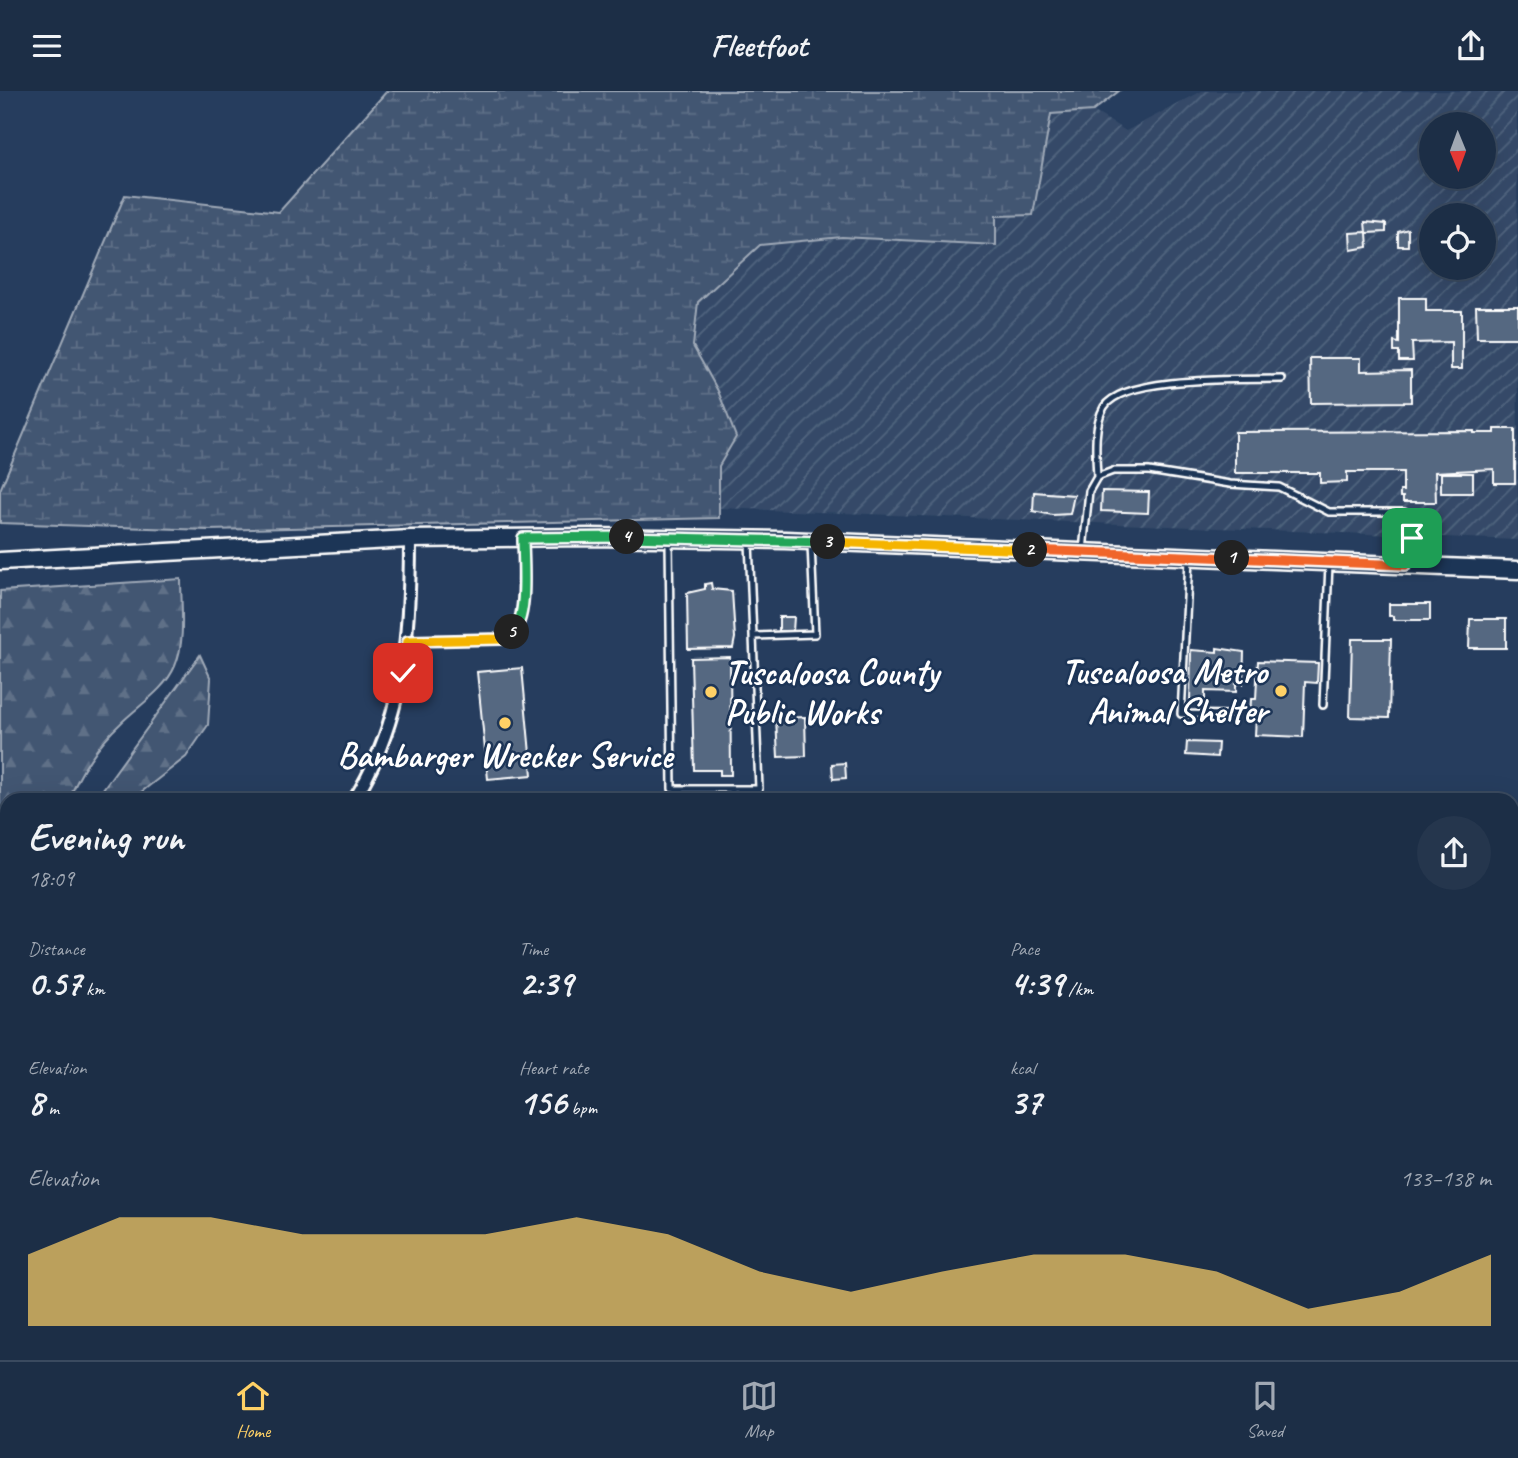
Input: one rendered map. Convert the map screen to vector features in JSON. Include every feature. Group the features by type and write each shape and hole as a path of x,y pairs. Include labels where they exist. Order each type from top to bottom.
{"main road":[{"path":"0,561 411,539 669,538 811,541 1518,570"}],"street":[{"path":"358,793 386,737 397,706 408,641 411,539"}],"lane":[{"path":"1083,552 1089,491 1097,477 1098,427 1104,408 1114,395 1131,388 1213,380 1282,380"},
{"path":"1097,477 1113,471 1149,471 1230,484 1279,487 1329,512 1404,512 1413,518 1412,538 1405,565"},
{"path":"408,641 502,639 518,628 522,613 523,538"},
{"path":"669,538 672,789 759,789 749,539"},
{"path":"753,636 815,634 811,541"},
{"path":"1189,557 1181,714 1230,715"},
{"path":"1323,705 1329,562"}],"shaded area":[{"path":"1202,91 1517,91 1518,540 719,508 719,466 736,436 718,391 693,346 698,302 760,246 842,237 995,245 996,216 1033,215 1051,114 1093,111 1126,131"}],"green space":[{"path":"387,91 1119,91 1093,111 1051,114 1033,215 996,216 996,245 842,237 760,245 698,302 693,346 718,391 736,437 719,466 719,518 208,530 0,523 0,490 125,195 279,212"},
{"path":"181,579 181,646 171,675 104,741 84,769 72,793 0,793 0,591"},
{"path":"200,655 211,679 208,725 186,757 140,793 100,793"}],"building":[{"path":"1365,222 1386,224 1386,232 1367,233 1368,247 1351,250 1350,233 1366,232"},
{"path":"1408,229 1408,246 1398,246 1398,232"},
{"path":"1399,298 1426,298 1426,311 1462,311 1462,369 1451,369 1451,342 1412,343 1413,361 1399,361 1399,352 1394,352 1394,342 1399,343"},
{"path":"1476,306 1518,306 1518,338 1477,338"},
{"path":"1310,358 1361,358 1361,371 1411,370 1411,402 1311,403"},
{"path":"1495,429 1515,429 1515,483 1494,483 1494,469 1435,472 1436,502 1403,502 1400,491 1403,491 1403,472 1347,472 1347,482 1320,483 1320,473 1235,473 1235,432 1495,433"},
{"path":"1441,473 1473,473 1473,493 1441,493"},
{"path":"1102,491 1149,492 1148,513 1101,511"},
{"path":"1034,492 1074,495 1070,514 1052,515 1033,511"},
{"path":"711,583 712,589 732,591 735,638 733,648 688,649 687,593 705,589 705,584"},
{"path":"1389,604 1430,604 1430,620 1393,620 1393,616 1389,616"},
{"path":"779,617 794,617 793,631 779,631"},
{"path":"1470,619 1506,619 1506,648 1469,648"},
{"path":"1352,639 1391,639 1389,718 1350,717"},
{"path":"1217,648 1244,652 1243,684 1236,684 1236,692 1205,691 1205,702 1190,702 1191,650 1217,652"},
{"name":"Tuscaloosa County Public Works","path":"730,657 731,775 720,775 720,770 694,770 691,658"},
{"name":"Tuscaloosa Metro Animal Shelter","path":"1258,661 1318,663 1317,683 1305,682 1303,737 1255,735 1256,717 1250,717 1251,699 1256,699"},
{"name":"Bambarger Wrecker Service","path":"522,668 532,775 488,779 477,672"},
{"path":"805,717 806,756 778,757 776,718"},
{"path":"1187,742 1218,743 1217,757 1186,755"},
{"path":"845,763 846,778 833,779 832,764"}],"place":[{"name":"Tuscaloosa Metro Animal Shelter","path":"1281,691"},
{"name":"Tuscaloosa County Public Works","path":"711,692"},
{"name":"Bambarger Wrecker Service","path":"505,723"}],"route":[{"path":"403,673 408,641 502,639 518,628 522,613 523,538 785,540 1405,565 1412,538"}]}
